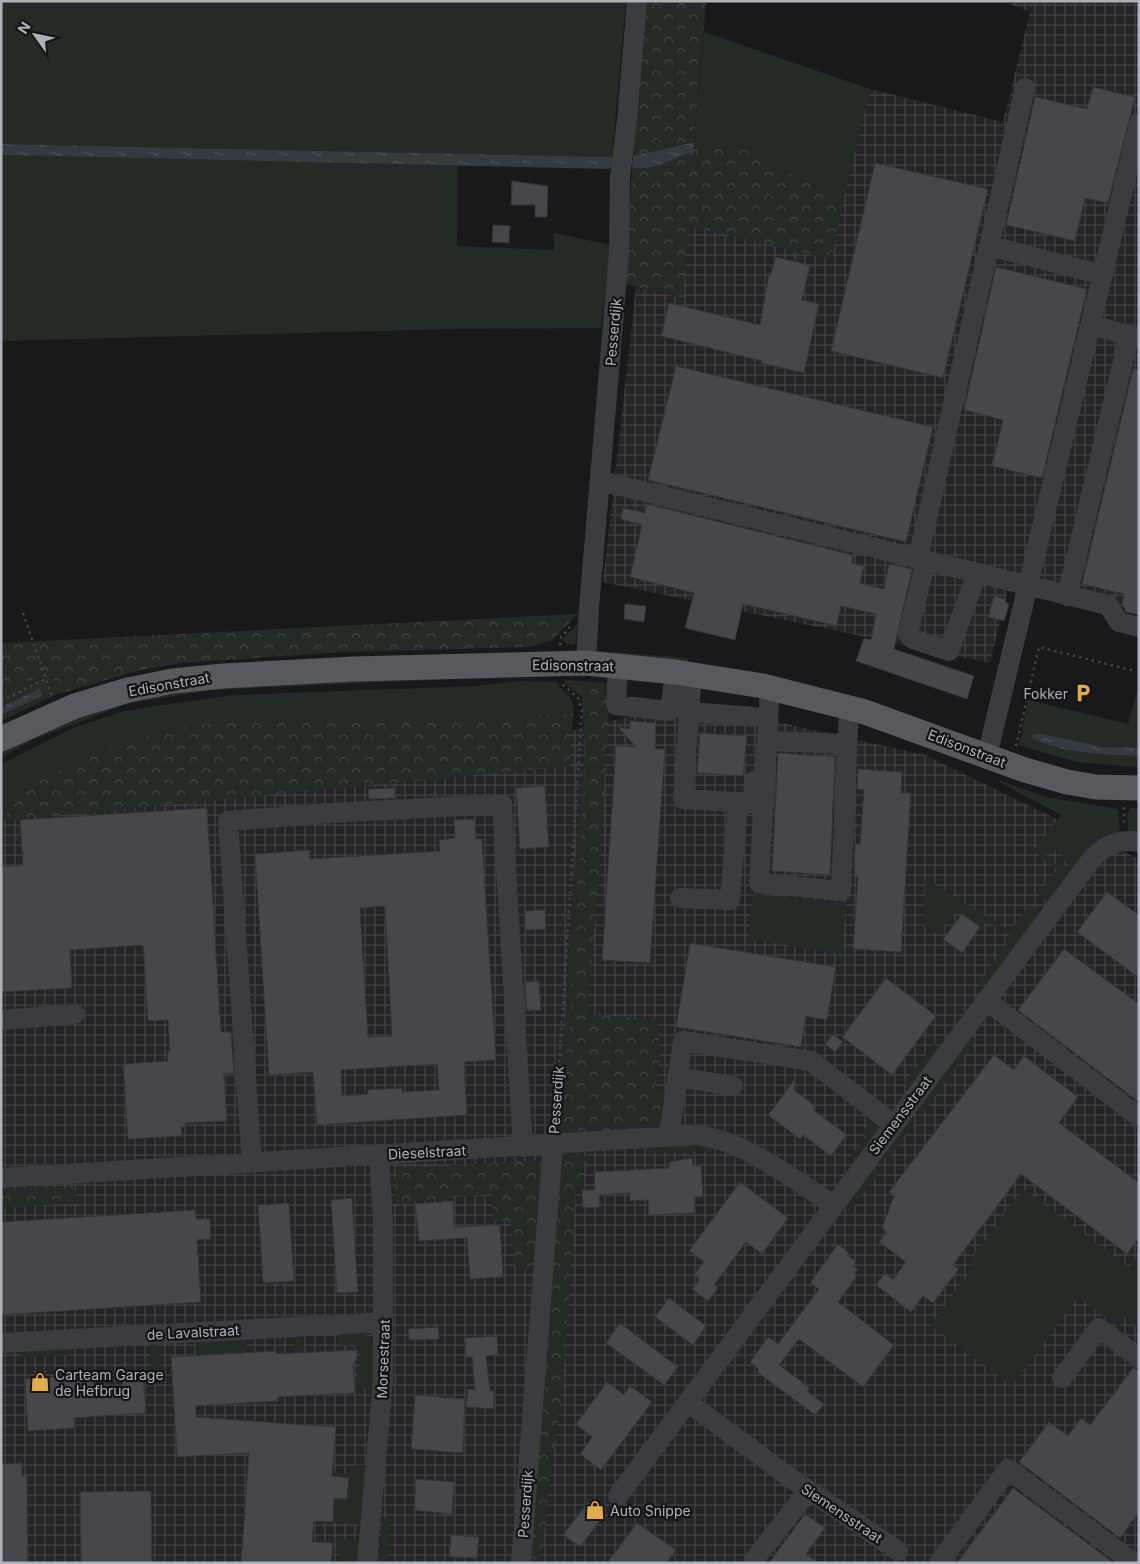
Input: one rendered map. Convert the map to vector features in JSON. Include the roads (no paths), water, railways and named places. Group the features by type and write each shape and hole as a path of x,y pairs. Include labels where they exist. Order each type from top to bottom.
{"main road":[{"name":"Edisonstraat","path":"1,739 75,706 128,690 173,681 223,676 354,669 560,662 586,663 682,673 763,686 849,707 916,729 986,756 1067,782 1096,787 1139,788"}],"street":[{"name":"Pesserdijk","path":"586,663 619,252 620,178 637,1"},
{"path":"977,573 949,651 913,638 908,634 922,559 1025,88"},
{"path":"986,756 1029,586 1139,123"},
{"path":"990,246 1102,275"},
{"path":"1067,596 1134,337 1091,325"},
{"path":"601,481 1067,596 1108,604 1119,622 1139,627"},
{"path":"618,666 616,705 670,711 682,673"},
{"path":"682,673 689,712 683,799 753,803 755,717 763,686"},
{"path":"763,686 767,741 759,883 841,891 849,707"},
{"path":"689,712 755,717"},
{"path":"767,741 847,744"},
{"path":"680,898 730,900 738,802"},
{"path":"252,1163 228,822 330,813 502,804 523,1147"},
{"name":"Siemensstraat","path":"618,1496 689,1403 892,1124 1091,860 1109,845 1131,841"},
{"path":"986,1000 1139,1117"},
{"path":"1,1020 75,1014"},
{"path":"669,1136 683,1041 811,1061 892,1124"},
{"path":"677,1077 734,1086"},
{"name":"Dieselstraat","path":"1,1178 523,1147 669,1136 708,1136 734,1144 834,1205"},
{"name":"Pesserdijk","path":"521,1563 554,1144"},
{"name":"Morsestraat","path":"367,1563 383,1380 384,1322 379,1155"},
{"name":"de Lavalstraat","path":"1,1343 384,1322"},
{"path":"1062,1378 1099,1328 1139,1358"},
{"name":"Siemensstraat","path":"689,1403 812,1492 898,1551"},
{"path":"939,1563 1008,1469 1134,1563"},
{"path":"758,1563 754,1560 801,1500 812,1492"}],"water":[{"path":"694,142 693,155 687,154 653,167 632,167 633,156"},
{"path":"1,144 612,157 613,164 609,169 1,155"},
{"path":"40,688 43,696 1,715 1,707"},
{"path":"1038,733 1102,747 1139,748 1139,756 1067,750 1040,742 1030,736"}],"place":[{"name":"Fokker","path":"1083,693"},
{"name":"Carteam Garage de Hefbrug","path":"40,1382"},
{"name":"Auto Snippe","path":"595,1510"}]}
